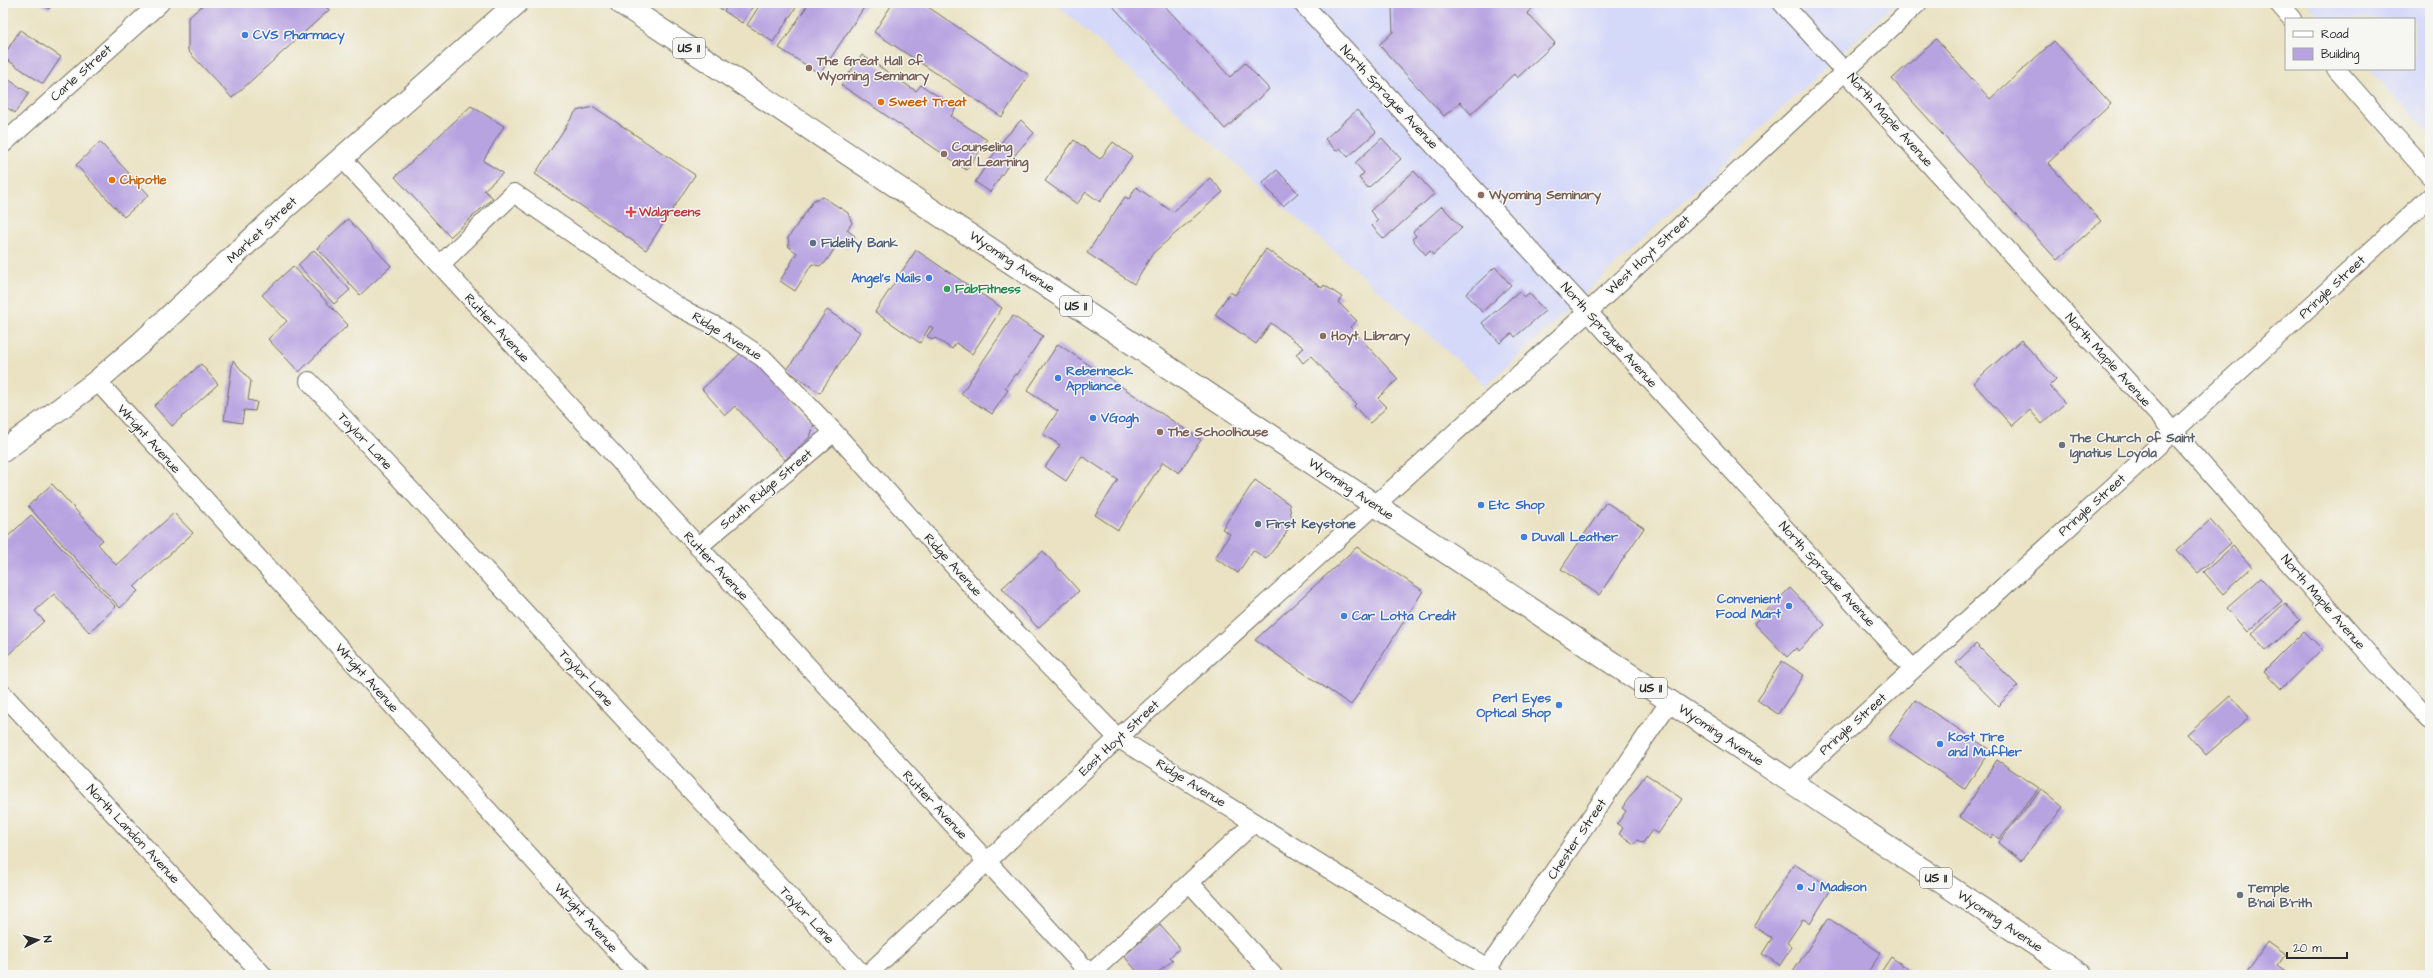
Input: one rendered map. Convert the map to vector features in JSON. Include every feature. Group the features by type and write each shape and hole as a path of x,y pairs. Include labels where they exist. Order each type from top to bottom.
{"main road":[{"name":"Market Street","path":"3,451 97,381 142,342 341,157 517,3"},
{"name":"Wyoming Avenue","path":"621,3 2081,975"}],"street":[{"name":"Carle Street","path":"3,144 160,3"},
{"name":"North Sprague Avenue","path":"1302,3 1588,312 1913,669"},
{"name":"North Maple Avenue","path":"1782,3 1845,70 2173,431 2378,665 2430,720"},
{"name":"West Hoyt Street","path":"1375,505 1588,312 1918,3"},
{"path":"2278,3 2291,18"},
{"path":"2337,70 2430,176"},
{"name":"Rutter Avenue","path":"341,157 1091,974"},
{"name":"Ridge Avenue","path":"440,265 514,193 680,308 714,325 763,358 834,432 977,592 1118,738 1488,973"},
{"name":"Pringle Street","path":"1790,782 2430,197"},
{"name":"Wright Avenue","path":"97,381 638,975"},
{"name":"Taylor Lane","path":"309,381 864,975"},
{"name":"South Ridge Street","path":"698,547 834,432"},
{"name":"East Hoyt Street","path":"867,975 1118,738 1375,505"},
{"name":"North Landon Avenue","path":"3,694 263,975"},
{"name":"Chester Street","path":"1488,973 1670,701"},
{"path":"1091,974 1254,823"},
{"path":"1190,883 1273,975"}],"shaded area":[{"name":"Wyoming Seminary","path":"1055,3 1895,3 1486,386"},
{"path":"2307,3 2430,3 2430,134 2370,70 2415,70 2415,18 2321,18"}],"building":[{"path":"40,3 53,3 49,9"},
{"name":"CVS Pharmacy","path":"205,3 322,3 329,10 232,98 188,51 188,18"},
{"path":"715,3 727,3 722,10"},
{"path":"730,3 755,3 742,23 724,11"},
{"path":"761,3 799,3 773,42 747,25"},
{"path":"809,3 867,3 820,74 779,48"},
{"path":"893,3 922,3 1029,75 1002,117 874,32"},
{"path":"1110,3 1165,3 1164,5 1230,77 1245,63 1269,89 1225,129"},
{"path":"1396,3 1538,3 1527,13 1555,43 1517,78 1514,74 1471,114 1460,102 1444,116 1379,45 1393,32 1392,7"},
{"path":"20,30 61,57 43,84 3,57"},
{"path":"1936,39 1990,99 2054,41 2111,104 2048,163 2101,221 2057,260 1892,79"},
{"path":"862,55 916,91 921,85 956,108 951,116 987,140 967,170 841,85"},
{"path":"3,76 29,93 15,113 3,105"},
{"path":"471,106 504,126 483,161 503,173 484,190 493,198 450,237 395,177"},
{"name":"Walgreens","path":"594,107 695,175 646,250 535,174 576,111"},
{"path":"1357,110 1376,132 1348,157 1340,148 1336,151 1325,139"},
{"path":"1021,120 1034,133 1018,151 990,192 975,182 1004,139"},
{"path":"1382,138 1401,159 1368,188 1359,178 1364,173 1355,163"},
{"path":"1074,140 1100,159 1113,142 1132,156 1100,202 1086,192 1077,204 1045,181"},
{"name":"Chipotle","path":"100,142 149,195 124,217 76,165"},
{"path":"1277,170 1298,193 1283,206 1262,183"},
{"path":"1414,171 1434,194 1384,239 1372,226 1378,220 1370,211"},
{"path":"1210,178 1223,192 1153,253 1134,284 1087,253 1125,197 1129,199 1136,187 1173,212"},
{"name":"Fidelity Bank","path":"823,197 848,213 852,223 847,230 855,236 847,248 839,242 825,263 819,266 812,264 795,291 780,281 797,253 789,247 788,238 814,200"},
{"path":"1442,206 1462,228 1433,255 1430,251 1426,255 1412,239 1416,236 1413,232"},
{"path":"348,219 391,266 360,295 317,248"},
{"name":"Hoyt Library","path":"1266,249 1322,288 1324,285 1342,297 1338,302 1357,321 1350,327 1398,379 1378,398 1387,407 1370,423 1354,406 1356,404 1311,356 1303,363 1296,354 1304,348 1271,323 1256,344 1215,315 1230,292 1235,295"},
{"path":"314,250 350,290 334,304 298,265"},
{"path":"916,250 1002,308 972,354 956,343 952,349 935,338 933,340 927,336 933,328 930,326 920,343 875,312"},
{"path":"293,266 348,325 299,372 268,339 287,321 262,295"},
{"path":"1495,267 1511,285 1482,312 1466,294"},
{"path":"1519,291 1524,297 1529,293 1545,311 1515,337 1512,333 1500,343 1482,323"},
{"path":"827,310 860,332 820,393 787,370"},
{"path":"1013,316 1043,336 1017,375 1015,374 1005,388 1008,390 992,414 961,394"},
{"path":"2021,340 2056,379 2049,386 2065,403 2042,424 2030,410 2012,426 1973,383"},
{"path":"1058,344 1201,440 1179,473 1163,462 1118,530 1095,515 1118,480 1082,456 1066,481 1045,467 1060,445 1043,434 1058,411 1027,391"},
{"path":"742,352 757,362 814,425 810,437 785,460 735,406 725,415 702,389"},
{"path":"233,360 251,381 248,400 257,402 255,411 244,410 242,423 224,420"},
{"path":"201,364 218,384 172,426 154,406"},
{"name":"First Keystone","path":"1255,480 1289,504 1292,520 1285,535 1266,559 1253,550 1238,573 1215,558 1230,534 1222,529"},
{"path":"52,484 103,540 98,544 116,565 174,513 193,533 134,587 138,591 120,608 28,506"},
{"path":"1606,502 1644,528 1599,595 1561,569"},
{"path":"31,515 116,607 89,632 54,594 35,611 44,621 8,655 3,649 3,541"},
{"path":"2210,520 2231,543 2198,573 2177,550"},
{"path":"2233,546 2252,567 2223,594 2204,572"},
{"name":"Car Lotta Credit","path":"1357,547 1423,591 1351,705 1255,640"},
{"path":"1043,551 1079,591 1038,628 1002,588"},
{"path":"2261,578 2282,601 2247,632 2227,608"},
{"name":"Convenient Food Mart","path":"1790,588 1825,625 1798,651 1796,648 1787,657 1754,623"},
{"path":"2285,603 2300,620 2266,651 2251,634"},
{"path":"2304,631 2322,649 2281,689 2264,671"},
{"path":"1976,644 2018,686 1998,706 1956,663"},
{"path":"1782,661 1804,675 1778,714 1757,700"},
{"path":"2230,696 2249,717 2206,755 2187,734"},
{"name":"Kost Tire and Muffler","path":"1915,700 1990,750 1965,789 1889,738"},
{"path":"1997,760 2039,788 1999,839 1993,834 1991,838 1960,817"},
{"path":"1646,774 1682,799 1658,834 1652,830 1643,843 1637,840 1634,844 1619,834 1623,828 1617,824 1626,811 1622,808"},
{"path":"2041,789 2063,807 2021,861 1998,843"},
{"path":"1794,864 1832,888 1810,923 1803,919 1787,943 1792,947 1780,965 1762,954 1772,938 1754,927"},
{"path":"1828,918 1881,953 1866,975 1791,975"},
{"path":"1160,925 1180,948 1170,957 1173,960 1155,975 1140,975 1124,956"},
{"path":"2267,942 2285,955 2278,965 2292,975 2250,975 2247,972"},
{"path":"1891,957 1917,975 1879,975"}],"place":[{"name":"CVS Pharmacy","path":"245,35"},
{"name":"The Great Hall of Wyoming Seminary","path":"809,68"},
{"name":"Sweet Treat","path":"881,102"},
{"name":"Counseling and Learning","path":"944,154"},
{"name":"Chipotle","path":"112,180"},
{"name":"Wyoming Seminary","path":"1481,195"},
{"name":"Walgreens","path":"631,212"},
{"name":"Fidelity Bank","path":"813,243"},
{"name":"Angel's Nails","path":"929,278"},
{"name":"FabFitness","path":"947,289"},
{"name":"Hoyt Library","path":"1323,336"},
{"name":"Rebenneck Appliance","path":"1058,378"},
{"name":"VGogh","path":"1093,418"},
{"name":"The Schoolhouse","path":"1160,432"},
{"name":"The Church of Saint Ignatius Loyola","path":"2062,445"},
{"name":"Etc Shop","path":"1481,505"},
{"name":"First Keystone","path":"1258,524"},
{"name":"Duvall Leather","path":"1524,537"},
{"name":"Convenient Food Mart","path":"1789,606"},
{"name":"Car Lotta Credit","path":"1344,616"},
{"name":"Perl Eyes Optical Shop","path":"1559,705"},
{"name":"Kost Tire and Muffler","path":"1940,744"},
{"name":"J Madison","path":"1800,887"},
{"name":"Temple B'nai B'rith","path":"2240,895"}]}
